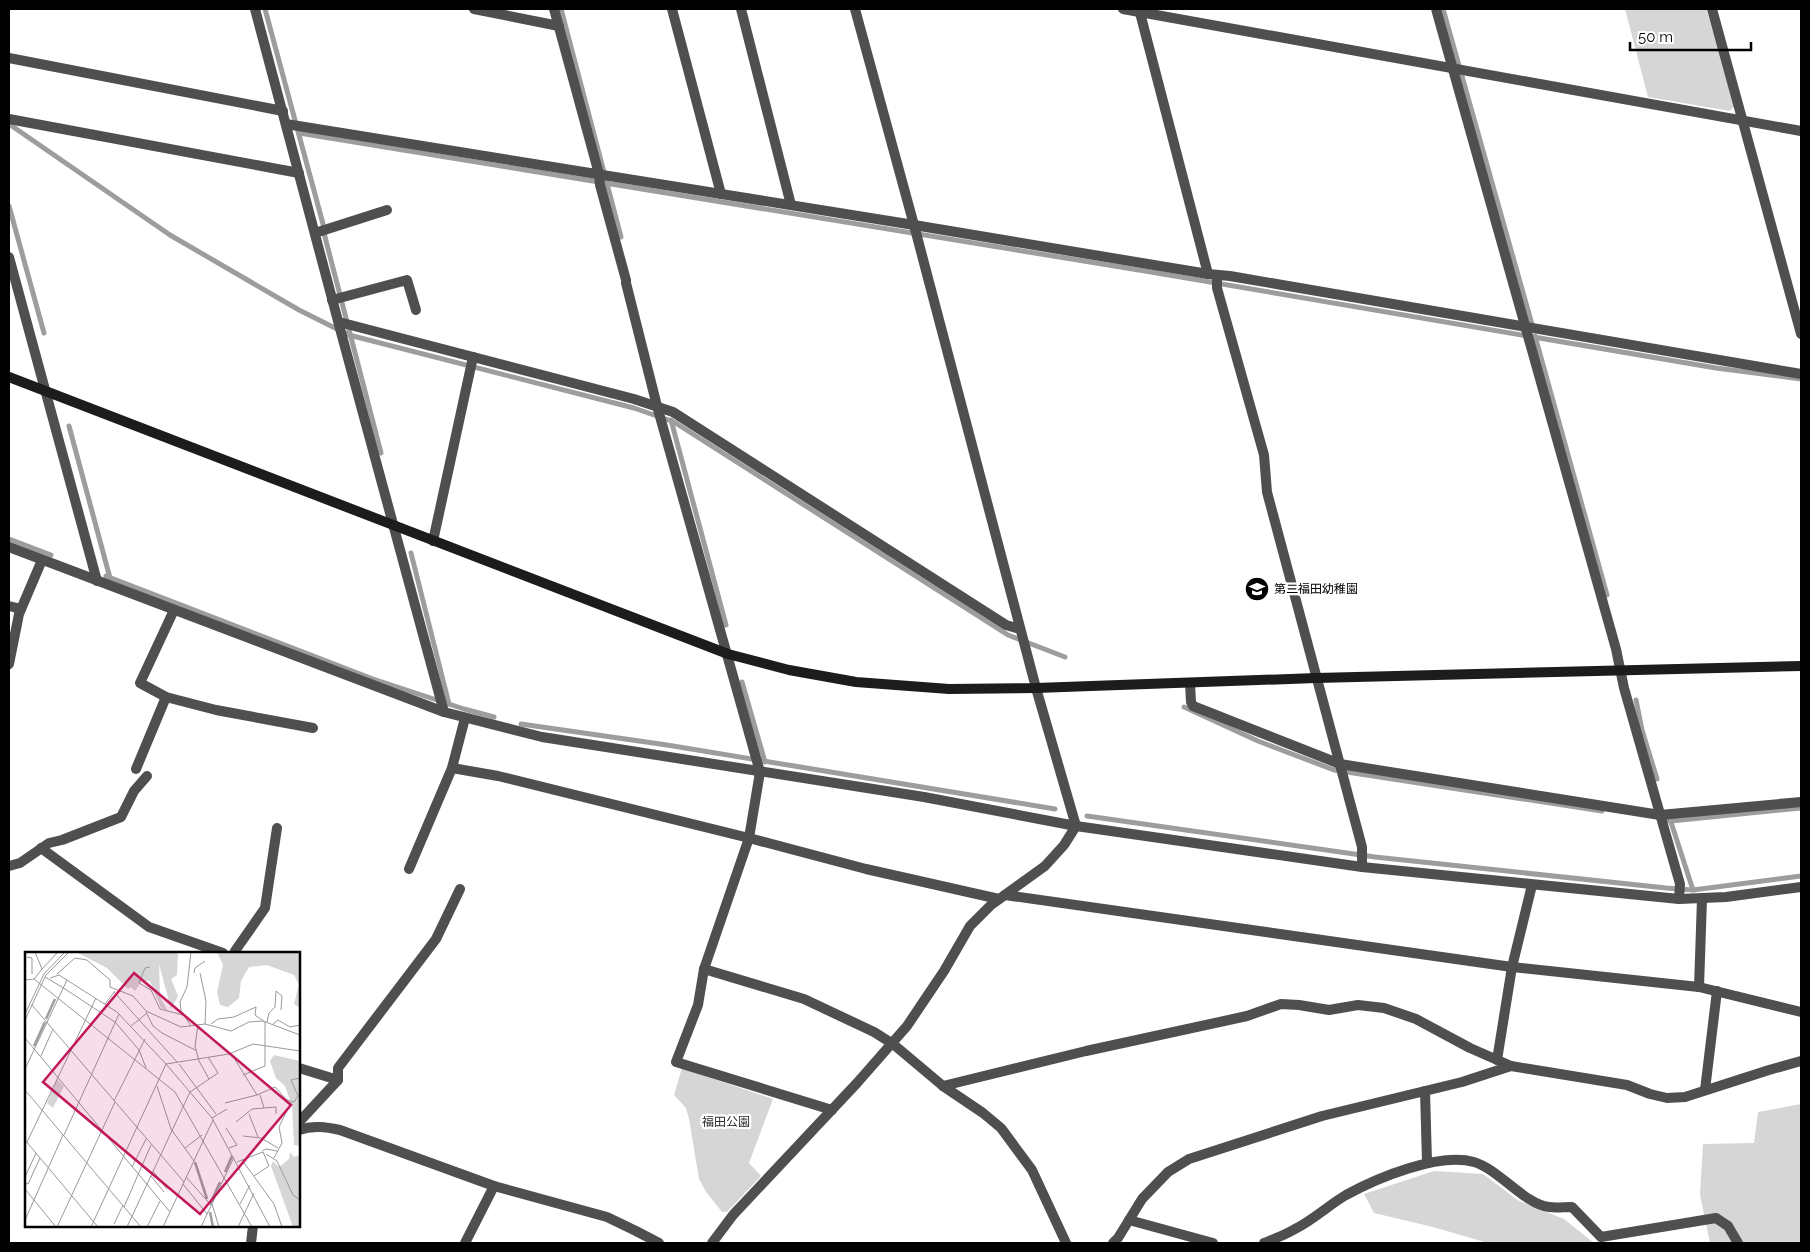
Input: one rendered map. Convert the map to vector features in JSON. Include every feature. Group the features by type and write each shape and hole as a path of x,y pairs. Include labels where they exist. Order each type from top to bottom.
{"street":[{"path":"255,9 283,111 293,125 299,173 321,231 394,526 442,705"},
{"path":"474,9 559,26"},
{"path":"554,9 602,178 626,283 661,420 758,764 749,838 704,969 698,1005 676,1062 832,1110"},
{"path":"672,9 721,194"},
{"path":"741,9 791,205"},
{"path":"712,1243 733,1215 893,1044 944,971 970,926 1002,897 1045,866 1064,845 1076,826 1036,688 916,231 855,9"},
{"path":"1123,9 1140,10 1801,131"},
{"path":"1436,9 1457,68 1530,331 1679,892"},
{"path":"1712,9 1801,334"},
{"path":"1140,10 1264,455 1267,492 1341,769 1363,860"},
{"path":"9,58 283,111"},
{"path":"9,119 299,173"},
{"path":"293,125 602,178 791,205 916,231 1215,280 1240,278 1530,331 1801,374"},
{"path":"321,231 387,210"},
{"path":"9,257 97,581"},
{"path":"337,299 407,280 416,310"},
{"path":"343,326 634,399 673,412 1006,625 1021,632"},
{"path":"434,541 473,359"},
{"path":"9,377 728,654 789,670 856,682 949,689 1036,688 1316,678 1801,666"},
{"path":"9,547 174,610 442,705 464,718 542,737 758,764 1076,826 1363,860 1532,885 1679,892 1702,899 1801,887"},
{"path":"9,664 21,609 42,560"},
{"path":"9,606 21,609"},
{"path":"174,610 140,683 166,697 216,710 313,728"},
{"path":"1190,682 1193,706 1341,769 1661,820 1801,802"},
{"path":"136,769 166,697"},
{"path":"409,869 452,768 464,718"},
{"path":"452,768 498,776 866,869 1002,897 1512,967 1699,987 1801,1012"},
{"path":"9,866 20,863 49,843 62,840 121,817 134,791 147,776"},
{"path":"235,952 265,908 277,828"},
{"path":"42,848 149,927 220,952"},
{"path":"1496,1060 1512,967 1532,885"},
{"path":"300,1121 338,1080 338,1068 436,939 460,889"},
{"path":"1699,987 1702,899"},
{"path":"704,969 804,999 874,1032 893,1044 942,1086 983,1113 1001,1128 1032,1170 1066,1243"},
{"path":"1705,1090 1717,992"},
{"path":"942,1086 1086,1051 1247,1016 1281,1004 1299,1004 1329,1010 1358,1005 1384,1008 1416,1019 1470,1048 1511,1066 1627,1085 1667,1098 1684,1097 1801,1061"},
{"path":"1113,1243 1142,1199 1168,1172 1189,1159 1322,1116 1462,1082 1511,1066"},
{"path":"300,1068 338,1080"},
{"path":"1425,1091 1427,1162"},
{"path":"300,1130 320,1126 340,1130 494,1186 607,1217 659,1243"},
{"path":"1264,1243 1296,1229 1347,1195 1385,1177 1427,1162 1472,1162 1490,1168 1531,1200 1547,1207 1572,1207 1601,1237 1716,1218 1728,1226 1738,1243"},
{"path":"465,1243 494,1186"},
{"path":"1129,1220 1213,1243"},
{"path":"251,1243 253,1227"}],"green space":[{"path":"1625,9 1706,9 1736,104 1730,111 1648,97"},
{"name":"福田公園","path":"682,1068 773,1099 749,1163 761,1176 727,1212 722,1212 706,1192 699,1179 686,1108 674,1095"},
{"path":"1801,1104 1801,1243 1710,1243 1700,1195 1703,1144 1754,1143 1758,1112"},
{"path":"1434,1171 1483,1174 1519,1201 1564,1219 1594,1243 1488,1243 1374,1213 1364,1194"}],"waterway":[{"path":"265,9 323,224 381,453"},
{"path":"561,9 621,237"},
{"path":"1443,9 1533,328"},
{"path":"9,124 170,235 299,310 349,335 634,408 674,422 1008,635 1065,657"},
{"path":"299,133 1151,272 1716,368 1801,379"},
{"path":"9,206 44,333"},
{"path":"1535,336 1607,595"},
{"path":"671,420 726,625"},
{"path":"69,426 110,578"},
{"path":"9,539 51,555"},
{"path":"411,553 449,704"},
{"path":"106,576 373,679 494,717"},
{"path":"742,682 765,762"},
{"path":"1636,700 1642,730 1657,779"},
{"path":"1184,707 1258,741 1334,770 1602,811"},
{"path":"521,724 667,745 1055,809"},
{"path":"1662,820 1671,821 1801,808"},
{"path":"1087,816 1375,857 1666,888 1693,890 1801,876"},
{"path":"1670,819 1693,890"}],"place":[{"name":"第二福田幼稚園","path":"1257,589"}]}
